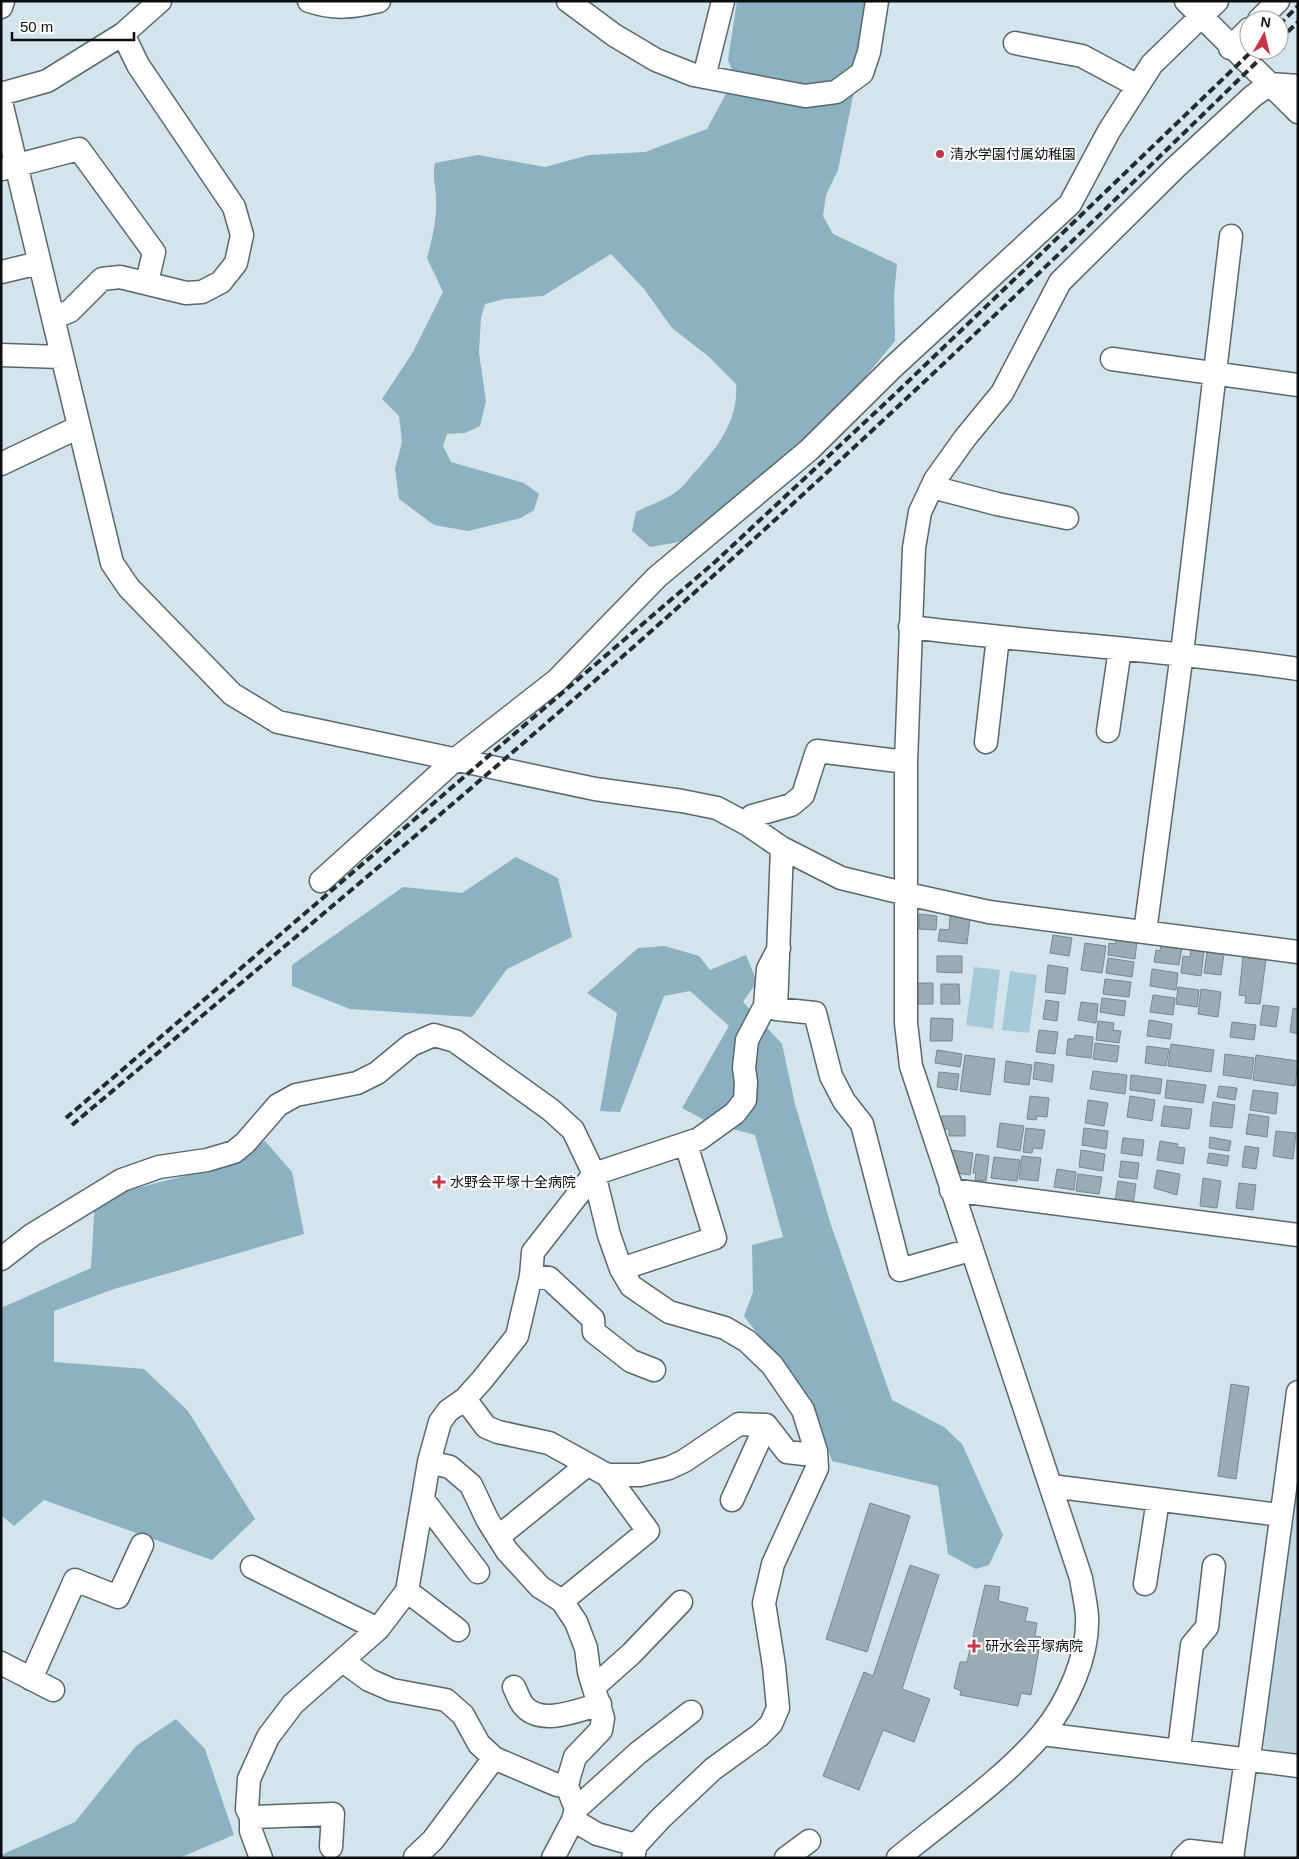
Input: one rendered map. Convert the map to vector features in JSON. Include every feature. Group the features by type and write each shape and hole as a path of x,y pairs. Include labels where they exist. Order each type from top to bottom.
{"street":[{"path":"1,7 4,1"},
{"path":"1,94 47,81 123,34 160,1"},
{"path":"310,1 329,8 354,7 379,1"},
{"path":"568,1 614,35 656,60 704,77 805,96 836,92 862,73 869,52 877,1"},
{"path":"704,77 723,1"},
{"path":"1269,10 1278,1"},
{"path":"321,881 456,759 557,680 657,577 809,450 892,368 1070,204 1109,131 1152,64 1201,6 1230,48 1298,112"},
{"path":"53,318 70,311 102,279 120,277 147,282 186,293 202,292 220,282 236,263 242,235 234,207 138,65 123,34"},
{"path":"1230,48 1239,39"},
{"path":"1015,43 1082,56 1138,86"},
{"path":"898,1858 1007,1769 1042,1734 1070,1690 1083,1650 1087,1617 1081,1578 950,1190 911,1066 906,1023 906,762 914,548 920,512 932,487 965,438 1002,394 1060,282 1176,167 1253,96 1270,84 1298,86"},
{"path":"1,102 8,168 40,263 112,563 129,588 232,694 278,722 595,789 682,801 717,808 747,824 782,848 840,878 989,912 1298,952"},
{"path":"8,168 79,149 154,252 147,282"},
{"path":"1145,932 1182,653 1231,236"},
{"path":"1,272 40,263"},
{"path":"1,355 61,356"},
{"path":"1112,359 1298,385"},
{"path":"1,464 79,427"},
{"path":"932,487 997,504 1068,518"},
{"path":"910,627 1120,649 1182,653 1298,669"},
{"path":"986,742 998,637"},
{"path":"1108,731 1120,649"},
{"path":"747,824 752,816 791,805 803,795 817,751 906,762"},
{"path":"782,848 776,1009 815,1013 831,1076 844,1101 862,1124 900,1270 970,1250"},
{"path":"261,1858 251,1831 251,1817 247,1809 249,1779 268,1737 293,1704 378,1630 407,1592 430,1462 440,1422 448,1410 465,1399 517,1336 531,1276 533,1252 594,1174 699,1139 735,1113 746,1100 744,1068 746,1040 765,1006 768,969 779,948"},
{"path":"1,1259 32,1235 122,1180 159,1167 207,1160 234,1152 245,1143 278,1105 296,1095 357,1083 377,1073 411,1045 434,1035 454,1041 551,1110 573,1130 594,1174 609,1235 621,1269 631,1286 669,1312 725,1328 748,1341 772,1364 803,1410 816,1452 816,1468 773,1564 764,1603 774,1666 778,1708 771,1724 760,1735 714,1769 660,1818 635,1852 597,1834 574,1814 567,1786 575,1757 602,1730 603,1718 589,1672 586,1648 576,1622 562,1601 540,1587 507,1551 471,1485 450,1467 430,1462"},
{"path":"621,1269 715,1238 686,1144"},
{"path":"950,1190 1298,1235"},
{"path":"531,1276 549,1278 593,1319 594,1332 631,1361 654,1370"},
{"path":"1183,1858 1190,1850 1232,1857 1248,1759 1298,1392"},
{"path":"465,1399 486,1427 498,1432 549,1442 607,1475 640,1475 669,1468 684,1461 739,1424 766,1425"},
{"path":"766,1425 787,1452 804,1454 816,1452"},
{"path":"732,1500 766,1425"},
{"path":"498,1537 587,1465"},
{"path":"562,1601 648,1531 607,1475"},
{"path":"1051,1486 1280,1515"},
{"path":"1146,1584 1158,1500"},
{"path":"424,1501 478,1572"},
{"path":"31,1678 76,1580 118,1597 142,1545"},
{"path":"1179,1749 1192,1645 1207,1627 1214,1566"},
{"path":"252,1567 378,1630"},
{"path":"407,1592 458,1630"},
{"path":"514,1687 522,1705 530,1712 542,1715 564,1715 597,1695 631,1654 681,1602"},
{"path":"343,1660 369,1680 392,1690 446,1700 463,1715 480,1744 494,1758 557,1784 567,1786"},
{"path":"1,1663 53,1690"},
{"path":"554,1858 574,1814 638,1753 691,1712"},
{"path":"1042,1734 1179,1749 1298,1766"},
{"path":"415,1857 433,1840 494,1758"},
{"path":"251,1817 333,1814 332,1847"},
{"path":"786,1858 809,1840"}],"shaded area":[{"path":"737,1 870,1 862,52 838,170 826,195 823,216 833,234 897,264 894,295 895,341 827,423 727,509 679,542 650,547 632,531 636,512 668,497 679,489 718,444 725,433 734,410 736,384 708,356 672,328 644,289 611,254 543,296 505,299 485,304 481,318 479,353 486,401 480,426 465,433 447,434 443,446 451,462 524,483 539,494 534,510 521,518 468,531 434,525 399,499 395,469 402,442 399,416 382,399 413,352 443,292 427,258 436,214 435,163 478,155 545,167 589,155 645,152 707,129 735,77 728,60"},
{"path":"516,857 558,878 572,937 507,969 472,1017 350,1009 292,986 292,965 403,887 462,893"},
{"path":"665,946 699,956 710,970 746,955 757,982 743,1002 782,1044 795,1104 831,1225 892,1400 944,1427 962,1444 1003,1535 989,1565 976,1569 948,1554 938,1486 832,1461 814,1408 744,1316 753,1292 752,1245 783,1237 755,1135 710,1123 682,1108 729,1026 690,991 664,996 620,1112 600,1111 617,1013 587,993 638,948"},
{"path":"974,967 1000,970 993,1029 966,1025"},
{"path":"1010,971 1037,975 1029,1033 1002,1030"},
{"path":"265,1141 292,1172 304,1234 114,1289 54,1311 54,1362 144,1369 188,1411 255,1519 212,1560 44,1500 14,1526 1,1515 1,1308 91,1268 95,1199 218,1167"},
{"path":"1298,1479 1298,1755 1269,1751 1263,1744"},
{"path":"176,1719 205,1749 234,1835 179,1858 1,1858 1,1855 75,1822 136,1746"}],"building":[{"path":"919,914 937,916 936,930 919,929"},
{"path":"950,916 970,919 967,944 938,941 940,929 949,930"},
{"path":"1053,935 1072,938 1069,956 1050,953"},
{"path":"1116,938 1137,941 1135,959 1108,955 1109,943 1115,944"},
{"path":"1085,943 1106,946 1102,973 1081,970"},
{"path":"1161,945 1182,948 1179,965 1154,962 1156,950 1160,951"},
{"path":"1191,948 1204,950 1201,976 1181,973 1183,956 1190,957"},
{"path":"1207,952 1224,954 1221,975 1204,973"},
{"path":"937,956 962,956 962,973 937,972"},
{"path":"1243,957 1266,959 1260,1004 1245,1003 1246,996 1239,995"},
{"path":"1108,958 1134,962 1132,977 1106,973"},
{"path":"1048,965 1068,968 1065,994 1045,992"},
{"path":"1152,969 1178,973 1176,990 1150,986"},
{"path":"1105,979 1131,982 1129,997 1103,994"},
{"path":"918,983 933,983 933,1004 918,1004"},
{"path":"941,984 959,984 960,1004 941,1004"},
{"path":"1178,987 1199,990 1197,1007 1176,1004"},
{"path":"1201,989 1221,992 1218,1017 1198,1014"},
{"path":"1153,995 1175,998 1173,1015 1150,1012"},
{"path":"1102,998 1126,1001 1124,1016 1100,1012"},
{"path":"1046,1000 1059,1002 1057,1021 1043,1019"},
{"path":"1081,1002 1098,1004 1096,1023 1078,1020"},
{"path":"1263,1005 1279,1007 1276,1027 1260,1025"},
{"path":"1293,1008 1298,1009 1298,1034 1290,1032"},
{"path":"931,1018 953,1019 952,1041 930,1041"},
{"path":"1149,1020 1172,1024 1170,1039 1147,1036"},
{"path":"1098,1021 1114,1023 1113,1030 1121,1031 1119,1043 1096,1040"},
{"path":"1232,1022 1256,1025 1254,1040 1230,1037"},
{"path":"1039,1030 1058,1032 1055,1054 1036,1052"},
{"path":"1075,1035 1093,1037 1091,1058 1066,1055 1068,1039 1074,1039"},
{"path":"1095,1043 1119,1046 1117,1062 1093,1059"},
{"path":"1171,1044 1214,1050 1211,1072 1168,1066"},
{"path":"1147,1046 1169,1049 1166,1066 1145,1063"},
{"path":"937,1050 962,1054 960,1067 935,1063"},
{"path":"1225,1054 1254,1058 1251,1079 1223,1075"},
{"path":"965,1055 995,1059 990,1095 960,1091"},
{"path":"1256,1055 1298,1061 1295,1086 1253,1080"},
{"path":"1006,1061 1032,1065 1029,1085 1004,1082"},
{"path":"1035,1062 1054,1065 1052,1082 1033,1079"},
{"path":"1093,1071 1127,1075 1125,1094 1090,1089"},
{"path":"939,1072 959,1074 957,1090 937,1087"},
{"path":"1131,1075 1162,1079 1160,1094 1130,1090"},
{"path":"1167,1080 1206,1085 1203,1103 1165,1098"},
{"path":"1219,1086 1237,1088 1235,1100 1217,1097"},
{"path":"1253,1090 1278,1093 1276,1114 1250,1110"},
{"path":"1030,1096 1049,1098 1047,1117 1037,1116 1036,1120 1027,1119"},
{"path":"1130,1096 1155,1100 1152,1121 1127,1117"},
{"path":"1088,1100 1108,1103 1104,1126 1085,1123"},
{"path":"1213,1102 1235,1105 1232,1128 1210,1126"},
{"path":"1164,1106 1192,1109 1189,1129 1161,1126"},
{"path":"1249,1114 1269,1117 1267,1137 1246,1134"},
{"path":"942,1116 965,1116 965,1136 949,1136 949,1129 942,1129"},
{"path":"1000,1123 1024,1126 1020,1151 997,1147"},
{"path":"1026,1128 1045,1130 1042,1149 1033,1148 1032,1153 1023,1152"},
{"path":"1084,1128 1108,1131 1106,1149 1082,1145"},
{"path":"1276,1131 1296,1133 1293,1159 1273,1156"},
{"path":"1210,1137 1231,1141 1229,1151 1209,1148"},
{"path":"1123,1138 1144,1140 1142,1156 1121,1153"},
{"path":"1160,1141 1178,1144 1177,1147 1185,1148 1183,1164 1157,1160"},
{"path":"1245,1146 1259,1148 1256,1169 1242,1167"},
{"path":"951,1150 973,1153 970,1175 957,1173 958,1166 952,1165 950,1160"},
{"path":"1081,1150 1105,1154 1103,1171 1079,1167"},
{"path":"1209,1153 1229,1156 1227,1166 1207,1163"},
{"path":"976,1154 989,1156 986,1181 975,1180 976,1173 973,1173"},
{"path":"1022,1156 1041,1158 1038,1181 1019,1179"},
{"path":"994,1157 1020,1160 1017,1181 991,1178"},
{"path":"1121,1161 1139,1163 1137,1179 1119,1177"},
{"path":"1057,1169 1076,1172 1074,1190 1054,1187"},
{"path":"1157,1170 1180,1174 1177,1195 1154,1188"},
{"path":"1078,1174 1102,1177 1099,1194 1076,1191"},
{"path":"1203,1178 1221,1181 1217,1208 1200,1206"},
{"path":"1118,1181 1136,1184 1133,1205 1115,1203"},
{"path":"1239,1183 1256,1185 1253,1210 1236,1208"},
{"path":"1231,1384 1249,1387 1236,1479 1218,1476"},
{"path":"870,1503 910,1516 867,1652 826,1639"},
{"path":"910,1565 939,1575 902,1689 930,1699 914,1742 883,1730 859,1790 823,1776 864,1672 873,1676"},
{"path":"985,1585 1000,1587 998,1601 1028,1608 1025,1621 1037,1623 1035,1636 1041,1637 1031,1695 1021,1693 1018,1706 960,1695 961,1691 954,1688 960,1662 967,1662"}],"railway":[{"path":"1289,15 1298,6"},
{"path":"1289,31 1298,22"},
{"path":"66,1118 715,562 895,394 1243,60"},
{"path":"72,1125 482,779 723,567 999,311 1259,60"}],"place":[{"name":"清水学園付属幼稚園","path":"940,154"},
{"name":"水野会平塚十全病院","path":"439,1182"},
{"name":"研水会平塚病院","path":"974,1646"}]}
